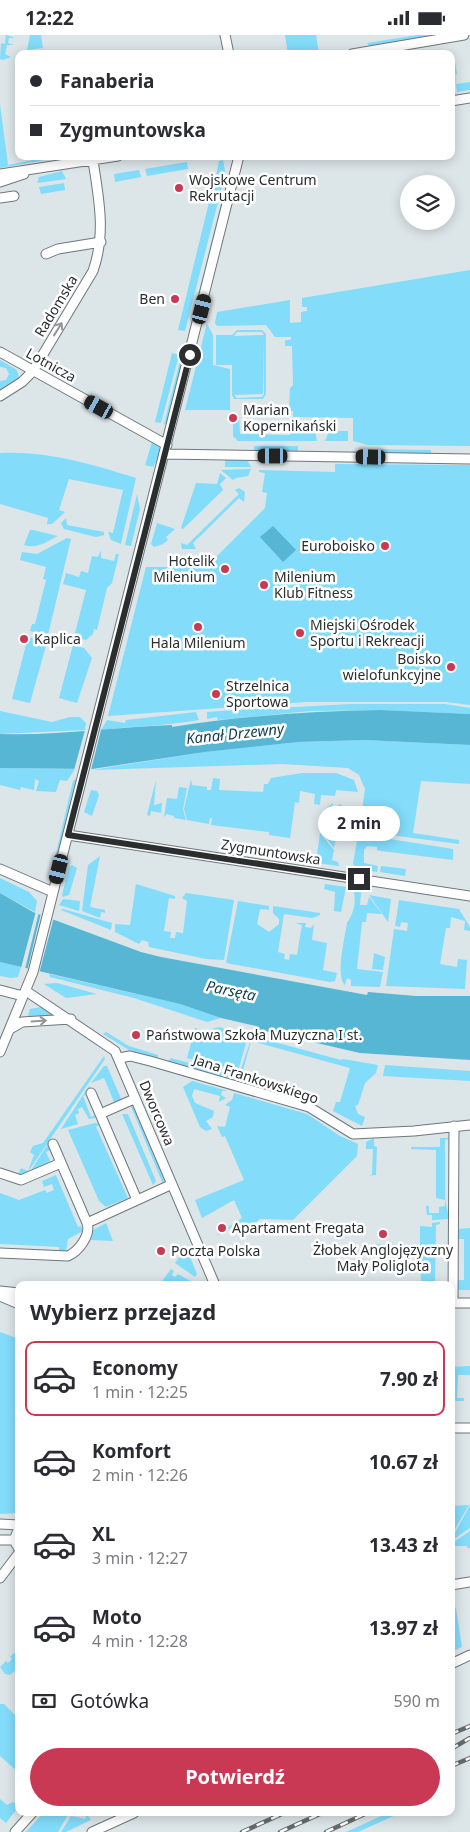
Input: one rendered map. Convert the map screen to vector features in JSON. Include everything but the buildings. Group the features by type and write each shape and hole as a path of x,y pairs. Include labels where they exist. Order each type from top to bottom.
{"street":[{"path":"225,35 227,50"},
{"path":"376,50 464,35"},
{"path":"455,100 470,98"},
{"path":"0,174 98,160"},
{"path":"0,1052 33,972 238,160"},
{"name":"Radomska","path":"0,396 24,381 33,371 89,279 101,243 93,161"},
{"path":"0,182 31,171"},
{"path":"0,199 14,196"},
{"path":"46,254 58,249 101,243"},
{"name":"Lotnicza","path":"0,352 166,449"},
{"path":"166,449 470,459"},
{"name":"Zygmuntowska","path":"68,835 470,896"},
{"path":"0,869 53,892"},
{"name":"Dworcowa","path":"0,990 25,993 71,1019 112,1047 119,1058 213,1281"},
{"path":"10,1029 22,1022 71,1019"},
{"name":"Jana Frankowskiego","path":"119,1058 130,1056 150,1061 309,1107 353,1133 414,1131 470,1125"},
{"path":"91,1093 137,1200"},
{"path":"100,1114 132,1100"},
{"path":"452,1281 454,1126"},
{"path":"0,1253 68,1256 83,1241 88,1231 87,1223 52,1144"},
{"path":"0,1173 21,1180 61,1163"},
{"path":"87,1223 168,1186"},
{"path":"0,1287 15,1286"},
{"path":"0,1291 15,1293"},
{"path":"0,1296 15,1302"},
{"path":"455,1302 470,1303"},
{"path":"455,1429 470,1429"},
{"path":"0,1524 15,1526"},
{"path":"0,1540 14,1540"},
{"path":"0,1578 15,1558"},
{"path":"455,1585 470,1583"},
{"path":"455,1662 470,1655"},
{"path":"14,1832 29,1816"},
{"path":"92,1832 127,1816"}],"shaded area":[{"path":"6,35 15,38 9,38 8,43 14,45 7,45 5,54 11,57 3,60 0,59 1,43 5,44"},
{"path":"30,35 41,35 43,48 27,50"},
{"path":"285,35 316,35 318,50 287,50"},
{"path":"418,35 443,35 370,47 367,43"},
{"path":"470,82 470,90 457,92 456,84"},
{"path":"0,104 8,165 33,160 45,160 0,168"},
{"path":"223,160 226,175 219,197 212,195 219,161"},
{"path":"187,162 188,169 147,176 145,169"},
{"path":"139,170 141,177 115,182 114,174"},
{"path":"62,171 66,179 37,183 39,177"},
{"path":"64,183 65,190 41,194 39,187"},
{"path":"209,202 218,202 185,331 178,330"},
{"path":"221,203 224,203 192,331 189,332"},
{"path":"470,270 470,446 368,445 353,441 353,418 293,417 293,411 289,411 290,388 293,385 292,346 285,346 285,340 291,340 291,337 275,337 266,325 217,326 215,323 217,312 290,300 290,323 301,322 301,312 307,311 307,307 302,307 302,298"},
{"path":"207,323 213,335 213,365 230,369 230,410 185,410"},
{"path":"237,330 262,330 266,334 266,394 263,399 234,399 232,395 232,365 216,365 216,335 232,335","holes":["237,332 262,332 264,335 234,336","264,335 264,394 262,397 237,398 234,395 263,394"]},
{"path":"172,353 179,355 161,423 155,422"},
{"path":"181,357 184,361 168,425 164,424"},
{"path":"0,360 17,370 19,378 0,390 0,381 6,380 9,374 6,368 0,367"},
{"path":"233,417 239,417 240,434 290,435 290,431 315,431 317,441 238,441 233,436"},
{"path":"329,431 348,431 348,441 325,441"},
{"path":"152,442 159,446 161,452 153,467 145,465"},
{"path":"254,446 298,446 298,452 254,452"},
{"path":"366,449 431,450 431,454 366,453"},
{"path":"0,453 35,454 69,459 136,478 121,544 111,540 108,532 113,533 123,490 69,479 59,510 65,512 52,524 47,524 48,518 0,504"},
{"path":"225,460 247,460 251,467 225,467"},
{"name":"Miejski Ośrodek Sportu i Rekreacji","path":"335,464 470,465 470,705 446,702 307,702 108,716 146,567 206,567 265,508 267,493 262,492 265,473 259,472 259,470 335,472"},
{"path":"251,469 248,476 233,480 221,470"},
{"path":"220,473 226,478 220,484 223,490 183,529 181,528 196,483 217,484"},
{"path":"239,488 245,492 244,502 239,498 193,543 196,549 182,549 181,543 187,545 239,494 235,490"},
{"path":"137,494 140,509 131,546 125,545"},
{"path":"66,518 67,525 104,532 104,535 96,537 64,529 61,523"},
{"path":"157,523 175,529 166,537 168,540 154,547 151,544"},
{"path":"30,530 58,536 45,543 33,546 24,545"},
{"path":"67,538 71,539 48,635 30,631 32,624 35,624 46,580 43,579 46,567 20,560 22,552 37,554"},
{"path":"101,550 101,558 114,561 116,554 119,554 112,583 107,588 97,630 94,629 93,634 86,640 74,637 86,590 63,584 66,573 79,577 81,571 88,573 92,556 98,557"},
{"path":"28,637 47,642 30,703 12,699"},
{"path":"73,645 84,648 92,658 77,703 59,698"},
{"path":"351,704 445,704 470,708 470,714 381,710 310,711 218,720 217,717 207,719 207,712"},
{"path":"0,711 52,722 70,717 80,717 86,723 85,730 0,734"},
{"path":"196,712 199,720 101,730 107,720 125,723 126,720"},
{"path":"365,740 470,745 470,784 421,781 413,833 459,840 459,844 359,831 365,789 359,775 348,768 282,764 92,770 205,752 298,742"},
{"path":"0,768 75,769 67,781 60,780 56,792 36,791 39,781 35,779 34,790 21,787 20,790 0,785"},
{"path":"302,773 336,773 354,780 358,792 336,790 335,796 321,795 320,805 314,804 315,794 300,791 299,803 295,802 290,838 269,835 269,832 211,825 212,818 210,818 209,824 187,820 184,809 191,779 192,785 207,787 207,790 211,790 213,778 220,779 219,790 263,792 264,784 268,784 271,778"},
{"path":"79,776 56,864 54,862 73,781"},
{"path":"189,778 183,809 186,820 174,818 174,816 167,814 164,817 167,798 177,799 179,787 187,788"},
{"path":"156,780 154,805 162,803 161,813 151,811 150,816 147,815"},
{"path":"91,790 97,791 99,795 92,816 84,812"},
{"path":"333,803 332,808 338,809 339,804 345,807 347,812 346,819 339,820 334,848 321,831 324,810"},
{"path":"320,833 334,850 332,860 338,862 339,866 316,863"},
{"path":"358,834 453,849 453,860 381,851 377,850 377,847 367,846 364,850 364,863 378,866 377,872 357,869 353,864"},
{"path":"100,856 90,907 105,910 105,913 101,912 100,918 82,911 88,865"},
{"path":"72,865 77,868 69,895 63,897 69,867"},
{"path":"381,866 406,869 405,876 380,872"},
{"path":"0,878 29,892 37,901 35,912 0,893"},
{"path":"136,884 175,896 175,899 169,898 164,931 171,932 170,938 175,938 176,932 183,933 187,901 182,898 186,893 234,900 224,960 206,959 149,947 148,942 142,940 139,944 115,932 115,924 130,925"},
{"path":"325,884 346,887 341,912 334,911 335,892 324,889"},
{"path":"353,889 361,893 360,905 367,905 369,897 382,914 367,913 366,922 362,922 357,969 383,972 380,987 351,986 351,980 347,978 345,985 342,980 341,965 347,923 355,898"},
{"path":"369,895 391,899 388,922"},
{"path":"63,899 80,901 79,911 59,905"},
{"path":"399,900 459,909 470,927 470,931 464,930 465,921 451,917 450,928 446,928 440,964 457,967 458,959 467,960 465,989 386,986 394,929 407,931 408,923 401,922 400,927 395,926"},
{"path":"238,901 269,906 269,910 260,909 257,924 269,932 279,924 279,919 273,913 273,906 320,913 320,915 312,918 284,914 278,952 285,954 284,959 289,960 290,954 297,955 302,925 295,923 306,923 305,927 311,928 314,924 312,940 327,943 323,970 337,973 335,981 330,982 226,963"},
{"path":"61,910 112,923 111,930"},
{"path":"374,953 385,957 383,970 372,969"},
{"path":"0,962 21,967 18,977 0,976"},
{"path":"49,974 180,1004 221,1018 207,1022 134,998 50,977"},
{"path":"57,983 97,994 66,998 44,984"},
{"path":"42,1007 54,1016 27,1019 30,1009"},
{"path":"219,1027 248,1036 238,1071 187,1058 195,1028 205,1031"},
{"path":"106,1032 129,1046 158,1055 158,1059 129,1050 103,1034"},
{"path":"252,1036 341,1060 378,1065 376,1073 365,1083 358,1105 355,1106 358,1114 365,1117 362,1126 333,1111 336,1102 340,1102 350,1068 251,1041 241,1078 239,1075"},
{"path":"104,1056 105,1059 25,1176 17,1177 21,1168 28,1171 34,1155 30,1152 33,1146 43,1143"},
{"path":"171,1058 232,1075 234,1081 168,1061"},
{"path":"385,1065 470,1071 470,1081 383,1076"},
{"path":"104,1066 107,1066 122,1101 115,1104 104,1078 91,1083"},
{"path":"192,1081 228,1091 222,1091 221,1095 226,1098 219,1102 220,1096 194,1089 192,1096 195,1103 214,1111 213,1117 206,1121 212,1129 206,1131 200,1127 183,1087"},
{"path":"89,1086 93,1092 83,1096 91,1117 96,1115 95,1118 89,1119 82,1107 78,1109 79,1113 75,1115 78,1124 61,1129"},
{"path":"234,1093 307,1114 340,1136 358,1144 357,1156 293,1220 260,1219 251,1226 232,1227 214,1237 242,1218 234,1200 202,1218 195,1200 244,1180 225,1136 222,1137 217,1126 225,1127 230,1107 225,1105 232,1100"},
{"path":"130,1104 134,1105 165,1179 163,1184"},
{"path":"122,1114 128,1114 156,1181 153,1185"},
{"path":"95,1123 100,1124 96,1127 128,1198 106,1207 99,1201 68,1130"},
{"path":"374,1138 374,1146 377,1147 376,1175 367,1176 372,1175 373,1149 366,1149 366,1142"},
{"path":"440,1138 452,1138 445,1140 445,1198 449,1219 432,1220 432,1215 427,1215 426,1206 429,1206 429,1213 439,1213 439,1207 445,1206 445,1200 436,1198 436,1150 411,1149 411,1147 440,1147"},
{"path":"49,1142 52,1149 46,1152 52,1165 28,1175"},
{"path":"56,1175 78,1227 81,1226 83,1231 68,1239 66,1252 59,1253 59,1247 0,1244 0,1193 19,1200 45,1190 47,1193 54,1190 52,1184 44,1187 42,1181"},
{"path":"440,1222 440,1224 436,1225 435,1281 421,1281 420,1248 381,1248 376,1244 420,1245 420,1226 432,1227 432,1223"},
{"path":"106,1223 113,1241 91,1240 93,1230"},
{"path":"470,1228 470,1290 458,1290 458,1280 464,1280 464,1239 458,1239 458,1229"},
{"path":"186,1247 197,1274 195,1277 175,1263"},
{"path":"171,1269 174,1271 172,1275 175,1277 178,1274 190,1281 162,1281"},
{"path":"0,1332 15,1338 15,1513 0,1514"},
{"path":"470,1366 470,1375 458,1375 457,1398 464,1398 464,1401 455,1401 455,1367"},
{"path":"469,1505 455,1529 455,1506"},
{"path":"470,1505 470,1528 455,1538 455,1533"},
{"path":"470,1531 470,1548 467,1548 467,1546 455,1546 455,1541"},
{"path":"455,1607 456,1608 462,1647 455,1650"},
{"path":"15,1653 15,1671 10,1675 5,1674 0,1667 6,1661 8,1663 12,1659 10,1657"},
{"path":"0,1704 4,1704 15,1715 15,1769 0,1756"},
{"path":"0,1799 7,1805 13,1802 15,1803 15,1811 6,1823 0,1818"},
{"path":"40,1816 67,1816 58,1832 26,1832"},
{"path":"71,1816 85,1819 88,1816 91,1820 66,1832 61,1832"},
{"path":"381,1816 393,1816 358,1832 346,1832"}],"water":[{"path":"273,526 296,550 283,562 260,537"},
{"name":"Kanał Drzewny","path":"381,710 470,714 470,745 365,740 298,742 205,752 92,769 0,768 0,734 43,734 172,725 172,727 276,715"},
{"name":"Parsęta","path":"0,893 33,912 141,952 161,957 367,995 368,992 416,996 470,996 470,1060 360,1053 256,1029 256,1026 221,1018 180,1004 0,962"}],"pier":[{"path":"85,730 101,730 91,770 74,770"},
{"path":"36,911 39,912 25,969 23,969 21,968"},
{"path":"41,913 54,917 39,974 27,971"}],"railway":[{"path":"455,1732 470,1726"},
{"path":"455,1747 470,1738"},
{"path":"455,1764 470,1758"},
{"path":"242,1832 277,1816"},
{"path":"280,1832 315,1816"},
{"path":"326,1832 361,1816"}],"place":[{"name":"Wojskowe Centrum Rekrutacji","path":"179,188"},
{"name":"Ben","path":"175,299"},
{"name":"Marian Kopernikański","path":"233,418"},
{"name":"Euroboisko","path":"385,546"},
{"name":"Hotelik Milenium","path":"225,569"},
{"name":"Milenium Klub Fitness","path":"264,585"},
{"name":"Hala Milenium","path":"198,627"},
{"name":"Miejski Ośrodek Sportu i Rekreacji","path":"300,633"},
{"name":"Kaplica","path":"24,639"},
{"name":"Boisko wielofunkcyjne","path":"451,667"},
{"name":"Strzelnica Sportowa","path":"216,694"},
{"name":"Państwowa Szkoła Muzyczna I st.","path":"136,1035"},
{"name":"Apartament Fregata","path":"222,1228"},
{"name":"Żłobek Anglojęzyczny Mały Poliglota","path":"383,1234"},
{"name":"Poczta Polska","path":"161,1251"}],"route":[{"path":"190,355 68,835 359,879"}]}
